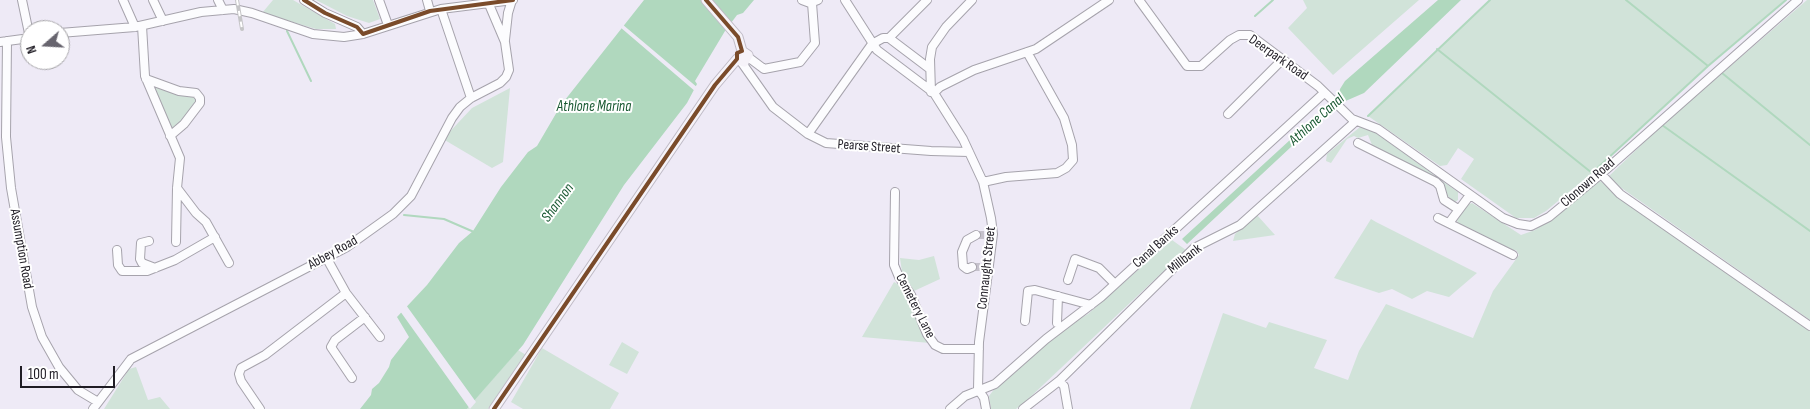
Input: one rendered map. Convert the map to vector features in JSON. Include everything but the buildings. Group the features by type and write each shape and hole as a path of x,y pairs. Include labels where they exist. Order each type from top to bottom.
{"main road":[{"path":"494,409 715,84 742,57 738,37 706,0"}],"street":[{"path":"22,0 26,20"},
{"path":"123,0 139,27 146,79 180,158 177,188 176,242"},
{"path":"153,0 163,21"},
{"path":"218,0 223,10"},
{"path":"304,0 325,13 357,27 363,34"},
{"path":"379,0 388,25"},
{"path":"426,0 430,12"},
{"path":"70,32 139,27 201,12 234,9 252,13 313,34 344,37 363,34 458,3 513,0"},
{"name":"Abbey Road","path":"505,42 506,20 513,0"},
{"path":"742,57 764,69 800,62 815,43 815,1 802,0"},
{"path":"845,0 872,44 933,92"},
{"path":"889,38 927,0"},
{"path":"933,92 940,86 953,80 1040,46 1109,0"},
{"name":"Deerpark Road","path":"1139,0 1187,66 1201,66 1230,40 1239,35 1250,35 1327,95 1356,121"},
{"name":"Clonown Road","path":"1356,121 1366,123 1378,129 1503,218 1518,224 1531,226 1549,217 1601,174 1798,0"},
{"path":"933,92 930,55 935,42 969,1"},
{"name":"Abbey Road","path":"96,406 131,359 359,239 393,214 411,196 452,118 471,98 506,77 510,65 505,42 488,2"},
{"path":"441,9 471,98"},
{"path":"808,134 872,44 883,38 889,38 930,70"},
{"path":"4,41 20,39"},
{"name":"Assumption Road","path":"4,41 6,136 11,188 33,312 42,337 59,367 78,390 96,406"},
{"path":"983,182 1006,177 1057,172 1066,168 1074,157 1061,112 1027,52"},
{"name":"Pearse Street","path":"742,57 771,105 808,134 833,145 957,153 969,152"},
{"path":"1228,114 1282,60"},
{"path":"146,79 179,91 194,92 200,98 200,103 184,124 170,136"},
{"name":"Connaught Street","path":"933,92 969,152 983,182 991,218 979,349 978,389"},
{"name":"Canal Banks","path":"950,409 978,389 995,384 1046,339 1091,305 1327,95"},
{"name":"Millbank","path":"1023,409 1059,381 1143,296 1194,248 1240,225 1356,121"},
{"path":"1358,143 1431,179 1440,186 1444,200 1458,209"},
{"path":"1601,174 1620,194 1810,326"},
{"path":"177,188 196,213 204,219 229,263"},
{"name":"Cemetery Lane","path":"895,192 894,265 899,277 911,295 929,337 935,345 946,350 979,349"},
{"path":"1449,223 1470,195"},
{"path":"1438,218 1513,255"},
{"path":"972,268 967,269 963,266 962,252 967,240 976,235"},
{"path":"117,250 118,265 124,272 147,271 164,265 215,237"},
{"path":"149,241 141,243 140,259 142,263 155,268"},
{"path":"326,258 346,293 380,337"},
{"path":"1068,280 1075,260 1099,268 1115,284"},
{"path":"1025,321 1028,290 1091,305"},
{"path":"260,409 241,381 239,374 241,368 265,355 346,293"},
{"path":"1056,323 1058,296"},
{"path":"352,378 331,348 335,340 365,317"},
{"path":"1059,381 1064,386 1068,409"},
{"path":"978,389 984,398 986,409"}],"shaded area":[{"path":"273,0 293,0 335,24 336,29 316,29 262,13"},
{"path":"316,0 373,0 380,19 369,23 347,16"},
{"path":"1303,0 1419,0 1333,75 1288,28 1307,8"},
{"path":"1490,0 1786,0 1708,66 1592,173 1546,211 1534,218 1516,218 1461,179 1474,159 1458,148 1447,165 1440,166 1368,116"},
{"path":"1807,0 1810,0 1810,320 1620,187 1609,176 1662,125"},
{"path":"153,85 193,95 197,100 197,104 175,128 171,128"},
{"path":"510,88 503,162 492,168 443,139 472,108"},
{"path":"1360,127 1372,130 1458,192 1458,200 1455,202 1446,195 1435,177 1372,145 1368,135 1358,138 1354,136 1347,139 1331,163 1326,161 1327,154"},
{"path":"1600,181 1810,330 1810,409 1190,409 1223,313 1266,328 1269,322 1327,340 1314,368 1348,380 1359,351 1386,304 1473,338 1493,291 1519,255 1516,250 1512,251 1458,224 1457,220 1467,205 1472,203 1521,235 1535,230"},
{"path":"1257,215 1275,235 1233,241 1235,234"},
{"path":"1371,219 1477,273 1449,297 1427,291 1412,299 1392,289 1379,293 1334,278"},
{"path":"1172,240 1186,250 1025,402 1016,409 991,409 989,396 998,384 1070,324 1088,314"},
{"path":"934,256 940,279 914,291 902,272 900,258 919,260"},
{"path":"894,282 905,288 930,343 862,337"},
{"path":"622,342 639,352 627,374 609,365"},
{"path":"542,348 619,393 610,409 523,409 511,402"},
{"path":"518,350 526,355 488,409 467,409"},
{"path":"136,367 148,400 160,397 170,409 104,409 129,369"}],"water":[{"path":"644,0 754,0 743,13 737,15 725,31 695,81 697,84 687,103 624,185 523,345 467,409 360,409 371,395 372,389 379,383 391,360 409,337 397,317 427,285 459,243 473,231 501,187 528,152 537,146 561,105"},
{"path":"1438,0 1461,0 1364,93 1341,103 1338,100 1340,89 1345,81"},
{"name":"Athlone Canal","path":"1333,103 1336,105 1187,244 1182,239 1327,106"}],"pier":[{"path":"622,24 698,88 696,92 620,27"},
{"path":"406,305 476,402 470,409 400,311"}],"waterway":[{"path":"1255,16 1273,0"},
{"path":"1368,116 1490,0"},
{"path":"1626,0 1708,66"},
{"path":"1437,49 1592,173 1708,66 1786,0"},
{"path":"287,31 311,81"},
{"path":"1722,73 1810,145"},
{"path":"1662,125 1810,231"},
{"path":"404,215 444,219 474,232"}],"tunnel":[{"path":"976,235 985,235"},
{"path":"972,267 984,267"}],"railway":[{"path":"237,0 242,29"}],"transit line":[{"path":"304,0 325,13 357,27 363,34 430,11 513,0"},
{"path":"494,409 715,85 737,59 737,53 742,51 738,37 706,0"}],"water label":[{"name":"Athlone Marina","path":"594,107"},
{"name":"Shannon","path":"558,203"}]}
